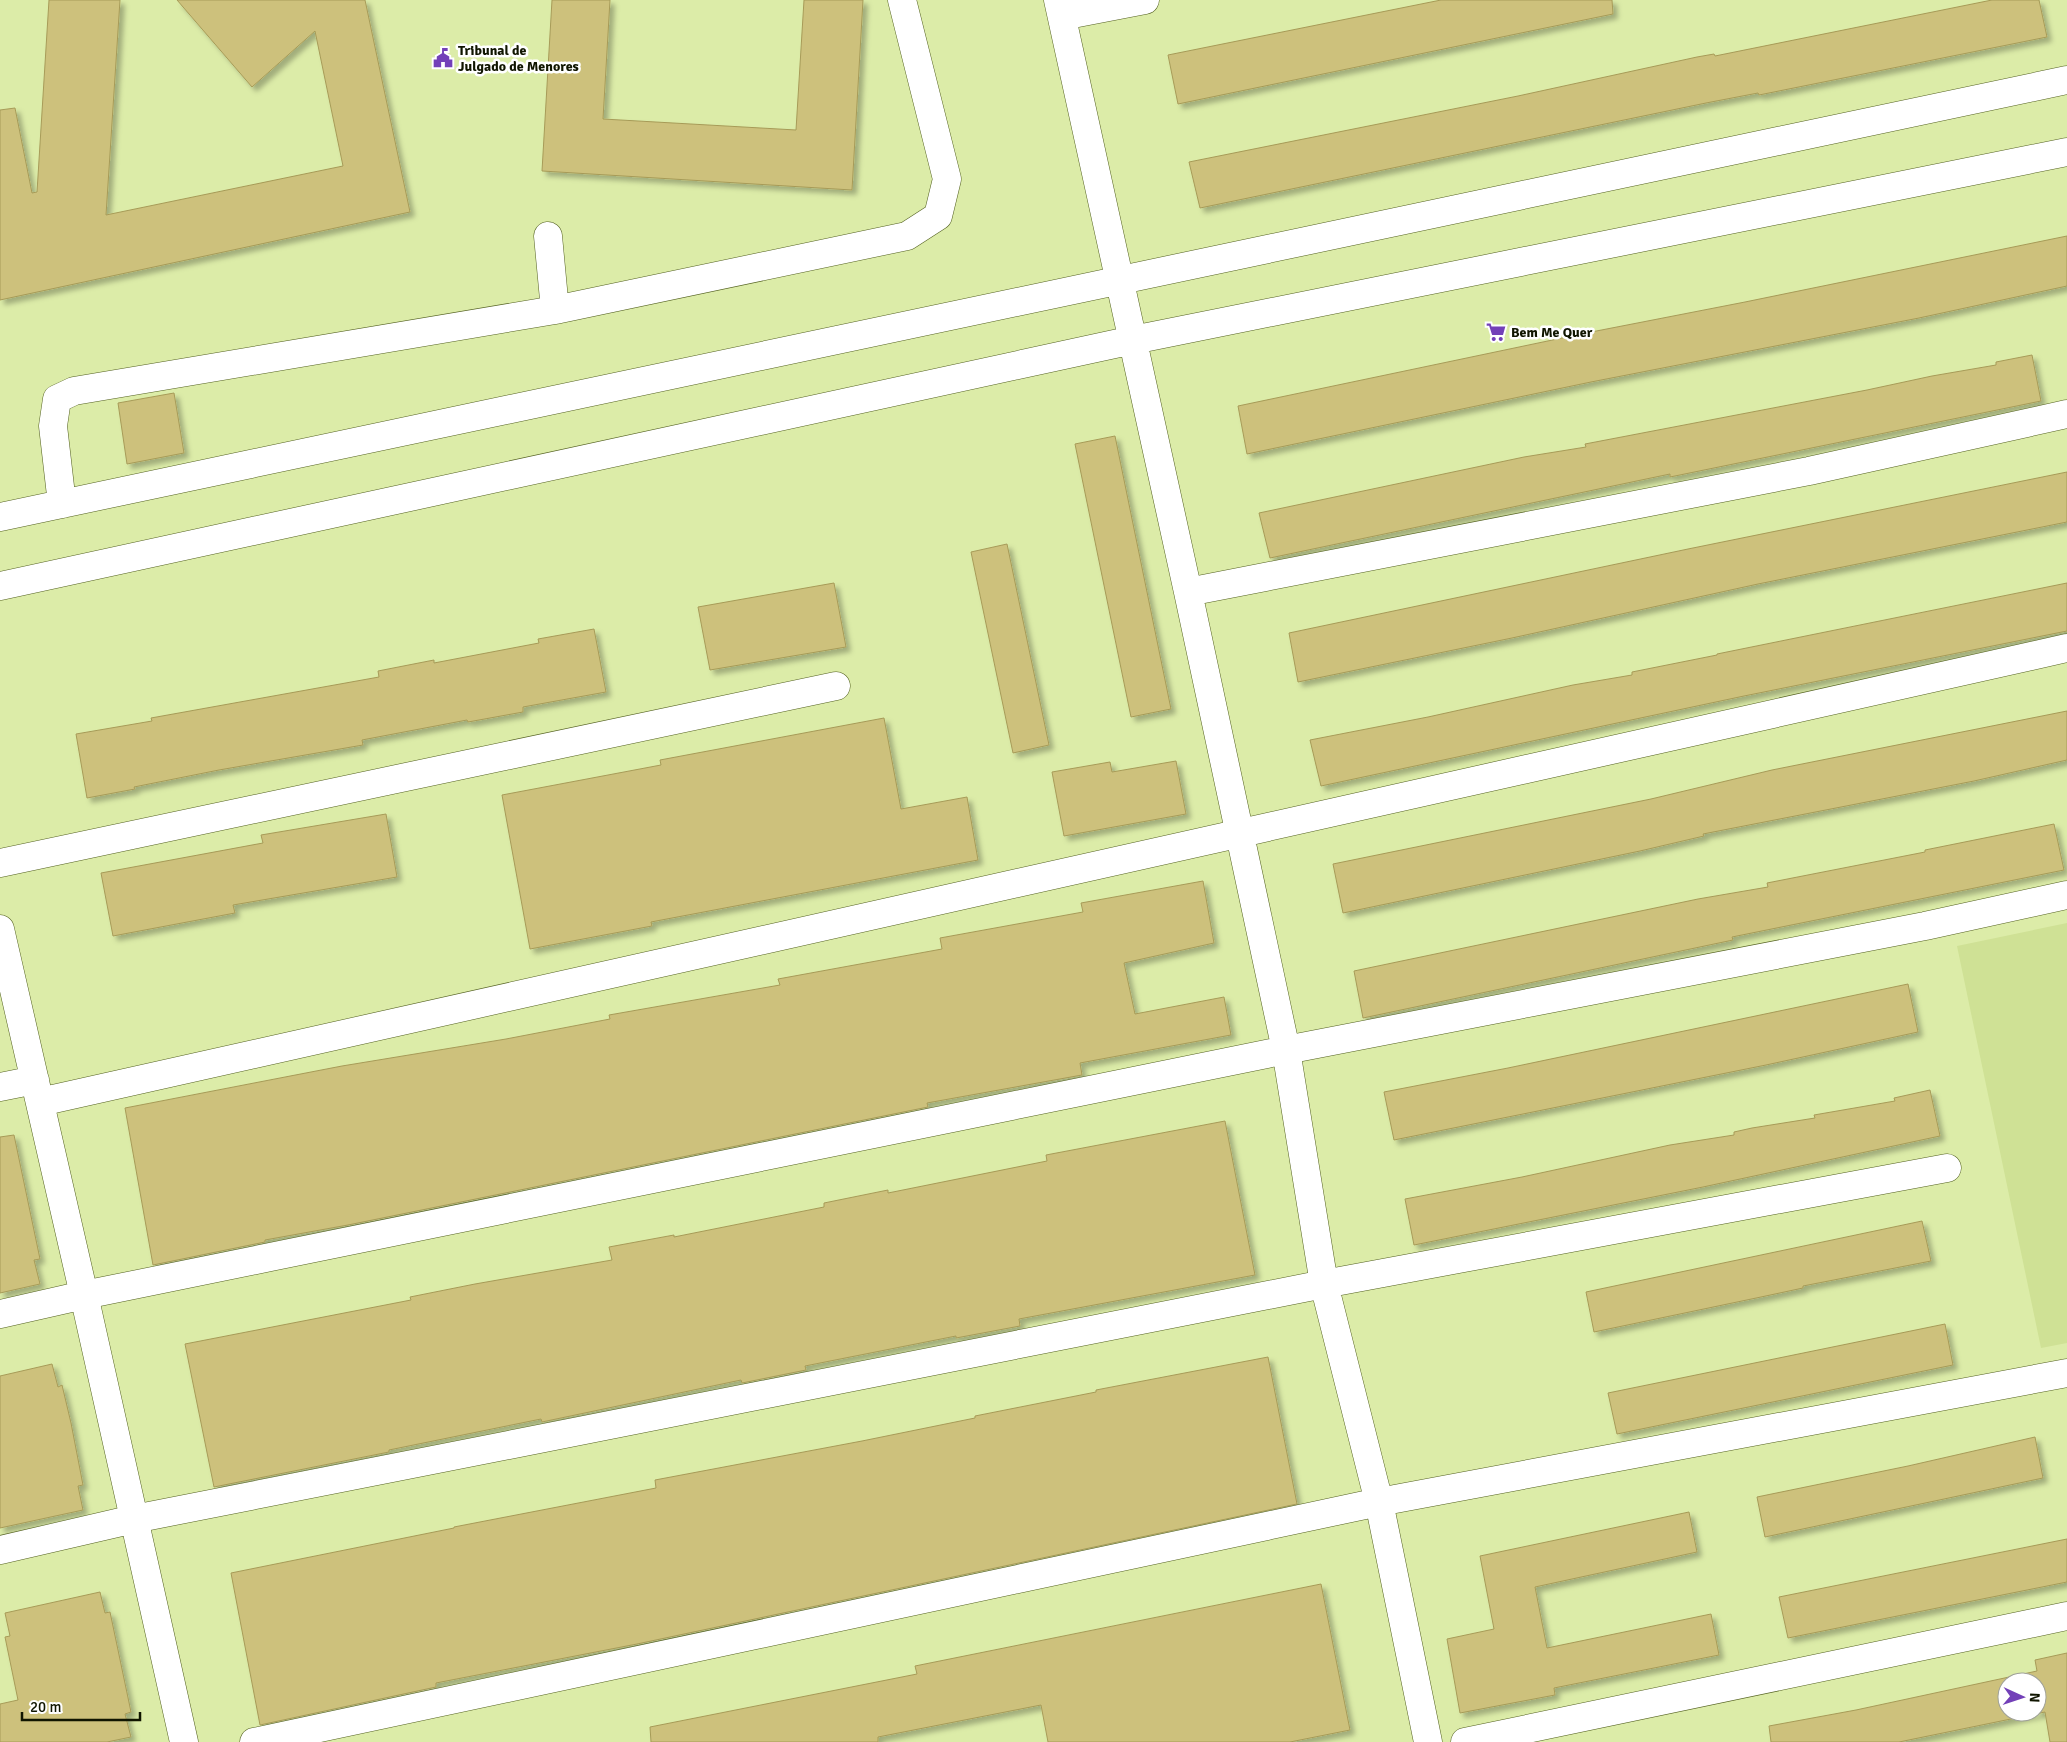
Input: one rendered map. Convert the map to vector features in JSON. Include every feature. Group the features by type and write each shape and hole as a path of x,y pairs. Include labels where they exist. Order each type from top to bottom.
{"street":[{"path":"62,504 53,426 57,399 74,391 556,310 907,236 938,216 947,179 902,0"},
{"path":"1145,0 1060,8 1286,1050 1324,1284 1379,1502 1428,1742"},
{"path":"0,517 2067,80"},
{"path":"0,586 1133,340 2067,152"},
{"path":"548,236 556,310"},
{"path":"1188,592 1809,471 2067,414"},
{"path":"0,1087 37,1091 1240,834 2067,648"},
{"path":"0,863 836,686"},
{"path":"0,1314 84,1295 1286,1050 1925,926 2067,895"},
{"path":"0,929 184,1742"},
{"path":"0,1550 134,1519 1324,1284 1947,1168"},
{"path":"254,1742 1379,1502 2067,1373"},
{"path":"1465,1742 2067,1616"}],"shaded area":[{"path":"2067,923 2067,1343 2041,1348 1957,946"}],"building":[{"path":"49,0 120,0 106,215 343,166 315,31 252,87 177,0 365,0 410,212 0,300 0,110 15,108 32,193 37,192"},
{"path":"552,0 610,0 603,119 796,130 804,0 863,0 852,190 542,171"},
{"path":"1441,0 1612,0 1613,14 1178,104 1168,55"},
{"path":"1992,0 2039,0 2047,37 1759,95 1758,93 1706,103 1200,208 1189,162 1518,96 1697,57 1714,54 1715,56"},
{"path":"2067,236 2067,286 1919,318 1591,382 1247,454 1238,406 1581,334"},
{"path":"2032,355 2041,401 1670,477 1670,474 1270,558 1259,513 1524,457 1586,447 1585,444 1996,365 1996,362"},
{"path":"174,393 184,453 127,464 118,403"},
{"path":"1115,436 1171,709 1131,717 1075,444"},
{"path":"2067,472 2067,522 1758,584 1512,638 1298,682 1289,633"},
{"path":"1007,544 1049,745 1013,753 971,552"},
{"path":"834,583 846,647 710,670 698,607"},
{"path":"2067,583 2067,631 1744,696 1321,786 1310,740 1428,717 1573,685 1632,675 1632,672 1717,654"},
{"path":"594,629 606,692 523,707 523,712 468,722 467,720 362,740 363,745 219,770 87,798 76,734 152,721 151,718 379,677 378,671 434,660 434,663 539,643 538,639"},
{"path":"2067,711 2067,760 1974,781 1703,834 1704,836 1640,851 1343,913 1333,864 1651,799 1772,770"},
{"path":"884,718 901,809 967,797 978,860 651,922 652,926 530,949 502,795 661,765 660,760"},
{"path":"1176,761 1186,814 1064,836 1052,772 1110,762 1112,772"},
{"path":"386,814 397,877 233,905 235,913 113,936 101,873 263,843 261,835"},
{"path":"2054,824 2064,870 1732,937 1733,940 1363,1018 1354,971 1698,899 1768,887 1767,883"},
{"path":"1203,881 1214,943 1124,963 1135,1014 1224,997 1231,1035 1080,1063 1082,1075 927,1103 928,1107 348,1225 265,1240 265,1242 153,1265 125,1108 342,1066 506,1039 610,1019 609,1015 780,985 778,979 942,949 940,938 1083,912 1081,903"},
{"path":"1908,984 1918,1032 1766,1065 1394,1140 1384,1092 1508,1068"},
{"path":"1930,1090 1940,1136 1703,1187 1414,1245 1405,1199 1522,1177 1670,1145 1734,1135 1734,1132 1815,1118 1814,1115 1895,1101 1894,1098"},
{"path":"1225,1121 1255,1275 1019,1319 1020,1326 956,1338 956,1336 805,1366 806,1370 742,1383 741,1380 542,1422 541,1419 214,1487 185,1344 411,1300 410,1297 475,1284 612,1260 609,1247 674,1235 674,1237 824,1207 824,1203 888,1190 888,1193 1047,1161 1046,1155"},
{"path":"14,1135 40,1259 34,1260 40,1284 0,1293 0,1137"},
{"path":"1922,1221 1931,1261 1803,1286 1803,1288 1594,1332 1586,1292"},
{"path":"1945,1324 1953,1365 1617,1434 1608,1393"},
{"path":"1268,1357 1297,1504 637,1644 436,1683 436,1687 260,1725 231,1573 656,1488 655,1480 862,1441 1096,1392 1096,1390"},
{"path":"52,1364 58,1387 62,1385 71,1423 83,1485 78,1486 83,1510 0,1528 0,1376"},
{"path":"2035,1437 2043,1478 1765,1537 1757,1497 1908,1466"},
{"path":"1689,1512 1697,1552 1535,1587 1547,1648 1711,1614 1719,1655 1554,1688 1555,1695 1460,1713 1447,1639 1494,1629 1480,1556"},
{"path":"2067,1539 2067,1582 1788,1638 1779,1597"},
{"path":"1321,1584 1350,1730 1290,1742 1048,1742 1041,1705 878,1737 878,1742 651,1742 650,1727 917,1674 915,1666"},
{"path":"100,1592 105,1613 110,1612 131,1712 125,1714 131,1737 107,1742 0,1742 0,1704 18,1700 5,1637 10,1636 5,1613"},
{"path":"2067,1653 2067,1742 2050,1742 2047,1722 2047,1672 2032,1672 2037,1671 2035,1660"},
{"path":"1997,1680 1997,1722 1899,1742 1771,1742 1769,1726 1856,1710"}],"place":[{"name":"Tribunal de Julgado de Menores","path":"443,58"},
{"name":"Bem Me Quer","path":"1496,332"}]}
